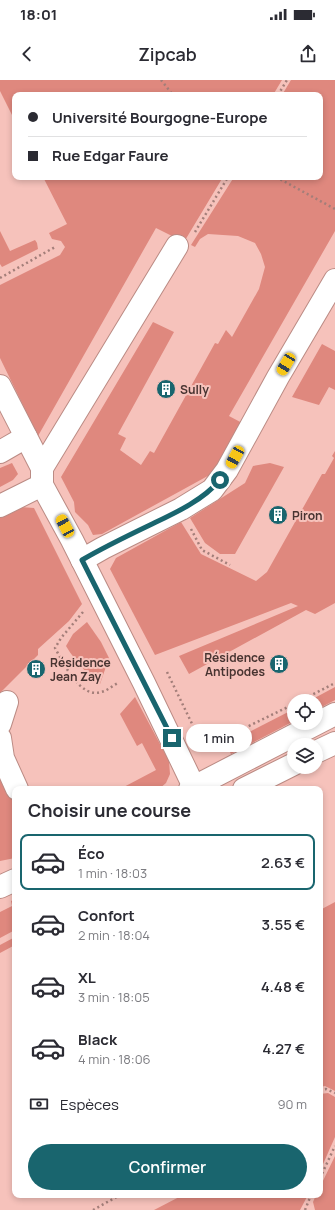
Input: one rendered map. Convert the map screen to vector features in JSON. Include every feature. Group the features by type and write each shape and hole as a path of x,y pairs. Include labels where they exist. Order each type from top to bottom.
{"street":[{"path":"0,506 42,476 177,246"},
{"path":"82,560 103,548 181,510 212,490 227,470 278,377 335,280"},
{"path":"0,386 26,437 42,476 82,560 172,738 192,786"},
{"path":"0,452 26,437"},
{"path":"0,724 7,702"},
{"path":"197,786 335,714"},
{"path":"0,738 3,758 16,786"},
{"path":"323,749 335,743"},
{"path":"250,786 287,768"},
{"path":"0,879 12,879"},
{"path":"0,887 12,881"}],"path":[{"path":"161,80 171,92"},
{"path":"280,92 287,80"},
{"path":"177,246 188,242 226,180"},
{"path":"282,180 335,209"},
{"path":"0,277 55,247"},
{"path":"181,510 202,550 230,565"},
{"path":"99,594 61,638 56,648 66,669 82,688 92,693 101,692 139,672"},
{"path":"168,672 195,730 216,742 287,707"},
{"path":"314,694 335,683"},
{"path":"323,1090 326,1089 335,1093"},
{"path":"323,1172 335,1146"},
{"path":"93,1210 115,1198"},
{"path":"305,1210 310,1198"}],"shaded area":[{"path":"0,80 282,80 275,92 12,92 12,115 0,91"},
{"path":"291,80 335,80 335,231 229,416 244,424 215,472 102,534 93,535 88,525 75,512 74,502 61,477 153,322 174,332 118,434 126,438 120,450 141,465 150,451 154,453 215,343 218,344 226,330 232,337 259,289 265,267 261,254 255,243 238,236 208,234 200,239 195,247 191,245 232,180 323,180 323,92 284,92"},
{"path":"45,180 221,180 184,242 156,228 38,436 0,358 0,285 60,255 65,247 61,241 52,239 49,233 67,224"},
{"path":"0,231 10,251 35,240 38,249 2,267 0,264"},
{"path":"322,344 335,351 335,390 329,387 319,405 292,397"},
{"path":"335,451 335,603 315,614 306,610 189,674 179,656 298,606 291,603 155,655 110,569 116,558 181,522 201,554 256,581 267,572 322,474 325,474 334,458 332,456"},
{"path":"12,463 18,474 13,480 0,487 0,468"},
{"path":"270,463 284,467 235,554 220,554 205,543 190,518 245,483 253,466"},
{"path":"20,507 34,508 82,604 69,621 38,649 38,655 0,693 0,517"},
{"path":"87,622 101,642 109,658 100,684 76,661 66,646 73,634"},
{"path":"335,687 335,700 323,706 322,694"},
{"path":"135,697 169,761 170,774 166,783 162,786 126,786 156,770 142,743 137,746 120,714"},
{"path":"287,713 287,725 231,754 226,744"},
{"path":"0,773 12,795 12,859 0,861"},
{"path":"335,902 335,1091 323,1086 323,908"},
{"path":"12,906 12,932 0,938 0,912"},
{"path":"12,939 12,947 0,953 0,945"},
{"path":"328,1093 335,1097 335,1137 323,1164 323,1094"},
{"path":"335,1156 335,1210 315,1210 313,1202 315,1198 323,1198 323,1181"},
{"path":"177,1198 306,1198 300,1210 154,1210"}],"place":[{"name":"Sully","path":"166,389"},
{"name":"Piron","path":"278,515"},
{"name":"Résidence Antipodes","path":"279,664"},
{"name":"Résidence Jean Zay","path":"36,669"}],"route":[{"path":"172,738 82,560 103,548 181,510 212,490 220,480"}]}
